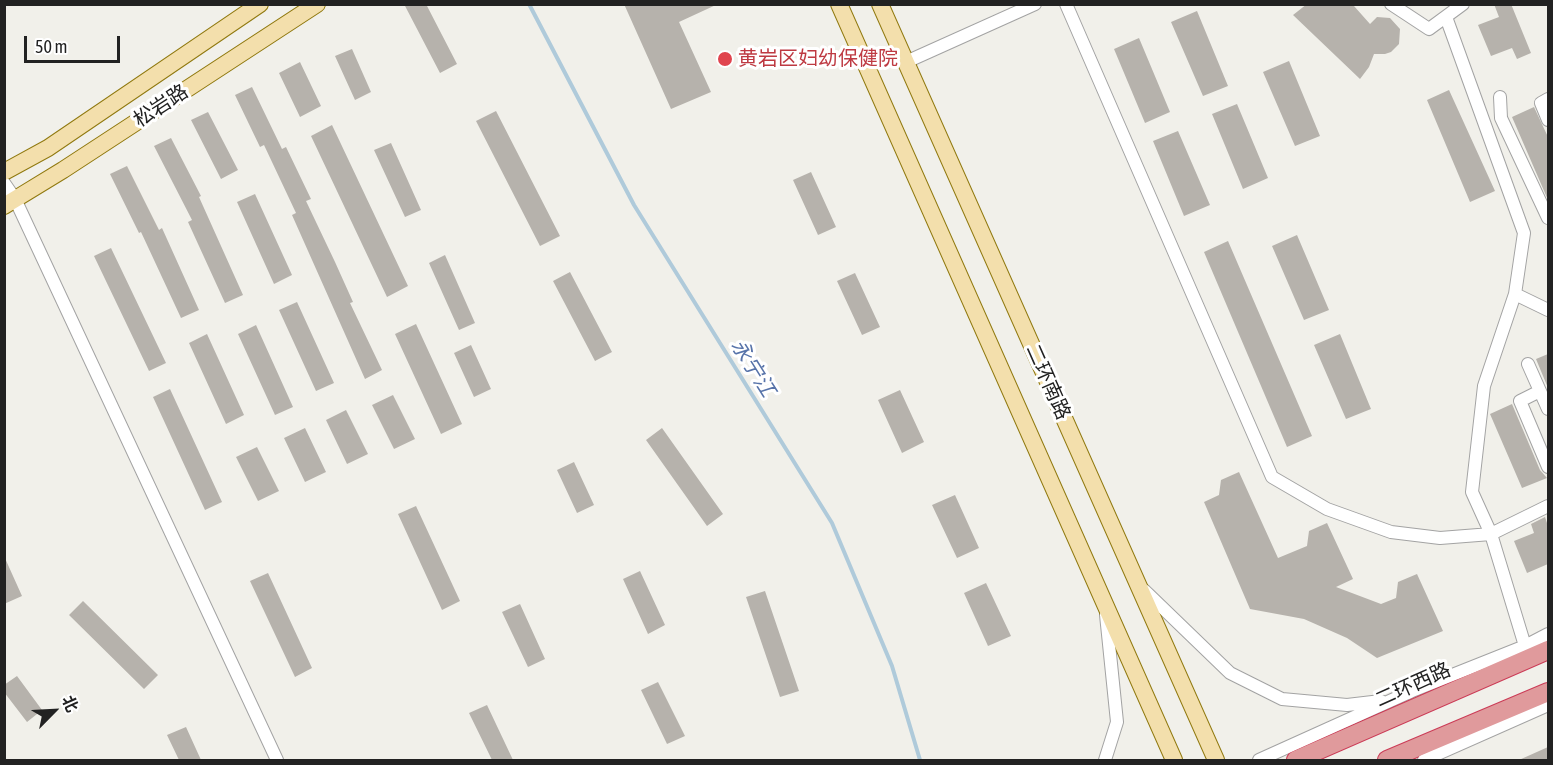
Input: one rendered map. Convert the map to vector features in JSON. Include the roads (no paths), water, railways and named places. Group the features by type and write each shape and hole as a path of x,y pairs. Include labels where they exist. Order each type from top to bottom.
{"highway":[{"name":"二环西路","path":"1296,760 1527,652 1548,650"},
{"path":"1388,760 1424,753 1548,692"}],"main road":[{"name":"松岩路","path":"4,172 48,148 260,4"},
{"name":"松岩路","path":"10,203 317,4"},
{"name":"二环南路","path":"839,4 1174,760"},
{"name":"二环南路","path":"880,4 1216,760"}],"street":[{"path":"906,62 1035,4"},
{"path":"1066,4 1272,477 1327,509 1391,532 1440,538 1491,534 1548,506"},
{"path":"1391,4 1429,29 1463,4"},
{"path":"1446,17 1524,232 1515,294 1484,386 1472,492 1491,534 1527,652"},
{"path":"1500,97 1501,118 1548,218"},
{"path":"1548,99 1541,103 1548,120"},
{"path":"4,183 10,203 277,760"},
{"path":"1515,294 1548,310"},
{"path":"1528,364 1548,409"},
{"path":"1540,391 1520,402 1548,467"},
{"path":"1138,585 1230,673 1282,699 1347,705 1394,699"},
{"path":"1105,605 1118,722 1105,760"},
{"path":"1259,760 1394,699 1527,652 1548,634"},
{"path":"1409,760 1548,705"}],"waterway":[{"name":"永宁江","path":"529,4 634,205 832,523 892,666 920,760"}],"place":[{"name":"黄岩区妇幼保健院","path":"725,59"}]}
